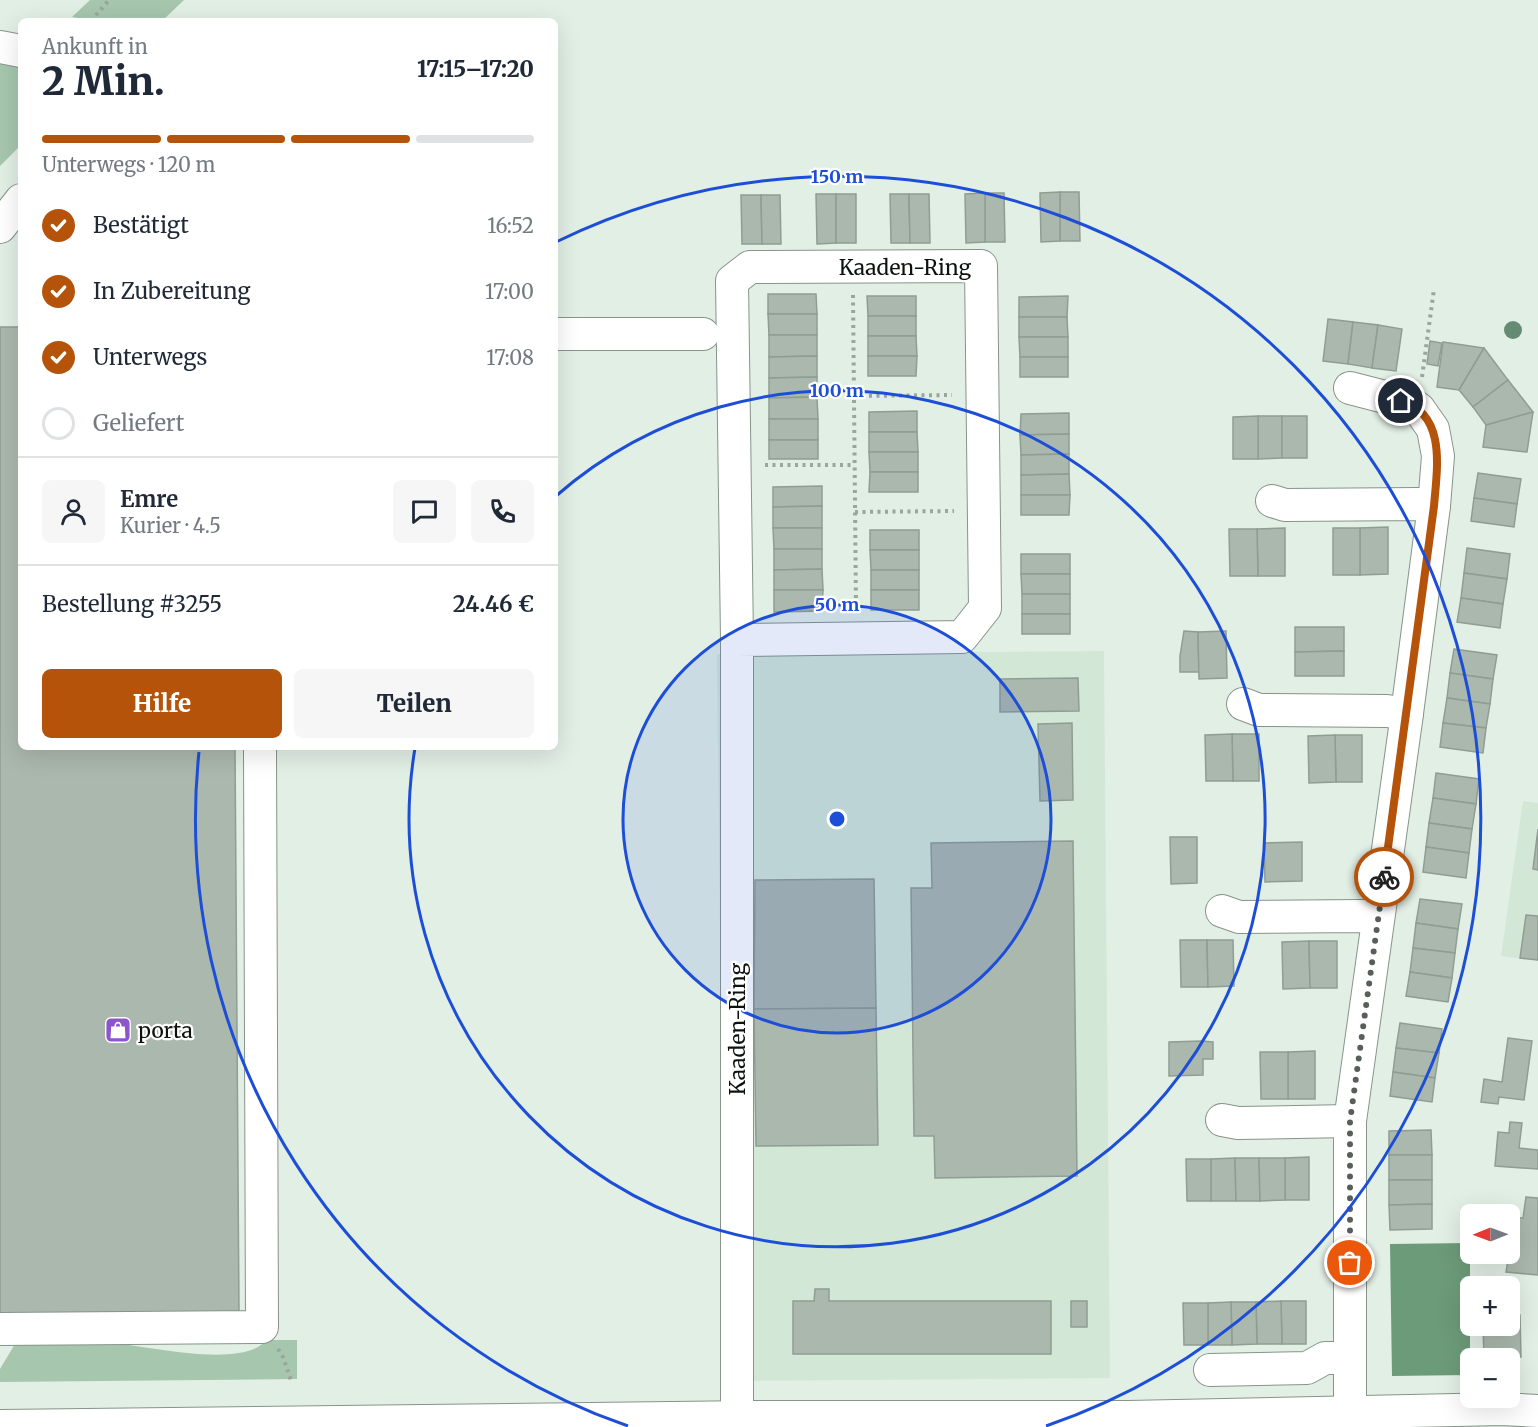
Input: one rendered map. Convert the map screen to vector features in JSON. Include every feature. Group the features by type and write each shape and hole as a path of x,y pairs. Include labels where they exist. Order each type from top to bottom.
{"street":[{"path":"0,47 18,50"},
{"path":"0,226 18,204"},
{"name":"Kaaden-Ring","path":"737,640 963,636 985,609 981,266 750,267 732,281 734,465 748,1421"},
{"path":"558,334 703,334"},
{"path":"1350,387 1412,404 1419,409 1432,429 1438,456 1434,506 1407,714 1350,1121 1350,1413"},
{"path":"1272,501 1285,505 1419,504 1434,506"},
{"path":"1243,704 1259,710 1387,711 1407,714"},
{"path":"0,1329 262,1327 260,750"},
{"path":"1222,911 1239,917 1362,916 1378,918"},
{"path":"1222,1120 1238,1124 1350,1121"},
{"path":"1210,1370 1307,1368 1325,1358 1350,1358"},
{"path":"0,1426 1128,1417 1502,1409 1538,1411"}],"path":[{"path":"94,18 109,0"},
{"path":"853,267 857,638"},
{"path":"1419,409 1434,289"},
{"path":"854,396 982,394"},
{"path":"734,465 855,465"},
{"path":"855,512 984,510"}],"shaded area":[{"path":"90,0 184,0 165,18 72,17"},
{"path":"0,61 18,64 18,148 0,166"},
{"path":"1104,651 1110,1378 725,1381 717,654"},
{"path":"1523,801 1538,803 1538,961 1501,956"},
{"path":"1460,1243 1460,1264 1470,1264 1470,1276 1460,1276 1460,1336 1470,1336 1470,1348 1460,1348 1460,1375 1392,1376 1390,1244"},
{"path":"266,1340 297,1340 297,1379 0,1382 0,1369 15,1344 111,1343 216,1355 254,1349"}],"building":[{"path":"1060,192 1079,192 1080,241 1060,241"},
{"path":"1060,192 1060,241 1041,242 1040,193"},
{"path":"985,193 1004,193 1005,242 985,242"},
{"path":"985,193 985,242 966,243 965,194"},
{"path":"816,194 836,194 836,243 817,244"},
{"path":"836,194 856,194 856,243 836,243"},
{"path":"890,194 909,194 910,243 891,243"},
{"path":"909,194 929,194 930,243 910,243"},
{"path":"741,195 761,195 762,244 742,244"},
{"path":"761,195 780,195 781,244 762,244"},
{"path":"768,294 816,294 817,314 768,314"},
{"path":"867,296 916,296 916,316 868,316"},
{"path":"1068,296 1067,317 1019,317 1019,297"},
{"path":"768,314 817,314 817,335 769,335"},
{"path":"868,316 916,316 916,336 868,336"},
{"path":"1019,317 1067,317 1068,337 1019,337"},
{"path":"1328,319 1353,322 1348,364 1323,361"},
{"path":"1353,322 1378,325 1372,368 1348,364"},
{"path":"1378,325 1402,329 1396,371 1372,368"},
{"name":"porta","path":"0,327 18,327 18,750 235,750 239,1313 0,1315"},
{"path":"769,335 817,335 817,356 769,357"},
{"path":"868,336 916,336 917,356 868,356"},
{"path":"1019,337 1068,337 1068,357 1020,357"},
{"path":"1430,341 1442,343 1438,366 1427,364"},
{"path":"1443,342 1484,348 1459,390 1437,387"},
{"path":"1484,348 1508,380 1473,407 1459,390"},
{"path":"817,356 817,377 769,378 769,357"},
{"path":"868,356 917,356 916,376 868,376"},
{"path":"1020,357 1068,357 1068,377 1020,377"},
{"path":"817,377 817,397 769,398 769,378"},
{"path":"1508,380 1533,412 1486,425 1473,407"},
{"path":"817,397 818,419 769,419 769,398"},
{"path":"917,411 917,432 869,432 869,412"},
{"path":"1533,412 1527,452 1483,447 1486,425"},
{"path":"1069,413 1069,434 1020,435 1021,414"},
{"path":"1258,416 1282,416 1282,458 1258,459"},
{"path":"1258,416 1258,459 1233,459 1233,417"},
{"path":"1282,416 1307,416 1307,458 1282,458"},
{"path":"769,419 818,419 818,440 769,440"},
{"path":"869,432 917,432 918,452 869,452"},
{"path":"1069,434 1069,454 1021,455 1020,435"},
{"path":"769,440 818,440 818,459 769,459"},
{"path":"869,452 918,452 918,472 870,472"},
{"path":"1069,454 1069,474 1021,475 1021,455"},
{"path":"870,472 918,472 918,492 869,492"},
{"path":"1478,473 1521,479 1517,504 1474,498"},
{"path":"1069,474 1070,495 1021,495 1021,475"},
{"path":"822,486 822,506 773,507 773,487"},
{"path":"1021,495 1070,495 1069,515 1021,515"},
{"path":"1474,498 1517,504 1514,527 1471,521"},
{"path":"822,506 822,528 773,528 773,507"},
{"path":"1388,527 1388,574 1360,575 1360,528"},
{"path":"773,528 822,528 822,549 774,549"},
{"path":"1285,528 1285,576 1258,576 1257,529"},
{"path":"1333,528 1360,528 1360,575 1333,575"},
{"path":"1229,529 1257,529 1258,576 1230,576"},
{"path":"870,530 919,530 919,550 870,550"},
{"path":"1467,548 1510,554 1507,579 1464,573"},
{"path":"774,549 822,549 822,569 774,570"},
{"path":"870,550 919,550 919,570 871,570"},
{"path":"1021,554 1070,554 1070,574 1021,574"},
{"path":"822,569 823,590 774,590 774,570"},
{"path":"871,570 919,570 919,590 871,590"},
{"path":"1464,573 1507,579 1503,604 1461,598"},
{"path":"1021,574 1070,574 1070,594 1022,594"},
{"path":"774,590 823,590 822,611 774,612"},
{"path":"871,590 919,590 919,610 871,610"},
{"path":"1022,594 1070,594 1070,614 1022,614"},
{"path":"1461,598 1503,604 1500,628 1457,622"},
{"path":"1022,614 1070,614 1070,634 1022,634"},
{"path":"1295,627 1344,627 1344,651 1295,652"},
{"path":"1184,631 1198,632 1199,672 1180,672"},
{"path":"1226,631 1227,678 1199,679 1198,632"},
{"path":"1454,649 1497,655 1493,679 1450,673"},
{"path":"1344,651 1344,676 1295,676 1295,652"},
{"path":"1450,673 1493,679 1490,704 1447,698"},
{"path":"1078,678 1079,711 1000,712 1000,679"},
{"path":"1447,698 1490,704 1486,728 1443,723"},
{"path":"1072,723 1073,800 1040,801 1038,724"},
{"path":"1443,723 1486,728 1483,753 1440,747"},
{"path":"1232,734 1259,734 1259,781 1233,781"},
{"path":"1232,734 1233,781 1206,781 1205,735"},
{"path":"1335,735 1362,735 1362,782 1336,782"},
{"path":"1335,735 1336,782 1309,783 1308,736"},
{"path":"1436,773 1479,779 1476,804 1433,798"},
{"path":"1433,798 1476,804 1472,829 1429,823"},
{"path":"1429,823 1472,829 1469,853 1426,847"},
{"path":"1538,829 1538,870 1533,869"},
{"path":"1170,837 1197,837 1197,883 1171,884"},
{"path":"1073,841 1077,1176 935,1178 934,1136 914,1136 911,888 932,888 931,843"},
{"path":"1302,842 1302,881 1265,882 1264,843"},
{"path":"1426,847 1469,853 1466,878 1423,872"},
{"path":"874,879 876,1008 754,1009 755,880"},
{"path":"1420,899 1462,904 1458,929 1416,923"},
{"path":"1526,915 1538,916 1538,960 1520,958"},
{"path":"1416,923 1458,929 1455,953 1413,948"},
{"path":"1180,940 1207,940 1208,987 1181,987"},
{"path":"1207,940 1233,940 1234,986 1208,987"},
{"path":"1309,941 1310,988 1283,989 1282,942"},
{"path":"1309,941 1337,941 1337,988 1310,988"},
{"path":"1413,948 1455,953 1452,978 1410,972"},
{"path":"1410,972 1452,978 1448,1002 1406,996"},
{"path":"876,1008 878,1145 756,1146 754,1009"},
{"path":"1400,1023 1442,1029 1439,1053 1396,1048"},
{"path":"1508,1038 1532,1041 1524,1100 1499,1097 1498,1104 1481,1102 1484,1079 1502,1082"},
{"path":"1169,1042 1213,1042 1213,1059 1203,1059 1203,1075 1169,1076"},
{"path":"1396,1048 1439,1053 1435,1078 1393,1072"},
{"path":"1315,1051 1315,1099 1288,1099 1288,1052"},
{"path":"1260,1052 1288,1052 1288,1099 1261,1099"},
{"path":"1393,1072 1435,1078 1432,1102 1390,1096"},
{"path":"1510,1122 1522,1123 1519,1148 1538,1150 1538,1169 1495,1166 1498,1132 1509,1133"},
{"path":"1431,1130 1432,1155 1389,1155 1389,1131"},
{"path":"1389,1155 1432,1155 1432,1180 1389,1180"},
{"path":"1309,1157 1309,1200 1285,1200 1285,1158"},
{"path":"1235,1158 1236,1201 1211,1201 1211,1159"},
{"path":"1235,1158 1259,1158 1260,1201 1236,1201"},
{"path":"1259,1158 1285,1158 1285,1200 1260,1201"},
{"path":"1186,1159 1211,1159 1211,1201 1187,1201"},
{"path":"1389,1180 1432,1180 1432,1204 1389,1205"},
{"path":"1526,1197 1538,1198 1538,1275 1506,1272 1507,1264 1520,1264 1520,1218 1523,1218"},
{"path":"1432,1204 1432,1229 1390,1230 1389,1205"},
{"path":"815,1289 829,1289 829,1301 1051,1301 1051,1354 793,1354 793,1301 814,1301"},
{"path":"1071,1301 1087,1301 1087,1327 1071,1327"},
{"path":"1281,1301 1306,1301 1306,1344 1282,1344"},
{"path":"1281,1301 1282,1344 1257,1344 1256,1302"},
{"path":"1231,1302 1256,1302 1257,1344 1232,1345"},
{"path":"1231,1302 1232,1345 1208,1345 1208,1303"},
{"path":"1183,1303 1208,1303 1208,1345 1184,1345"},
{"path":"1520,1315 1521,1357 1520,1348 1484,1348 1483,1336 1520,1336"}],"way so far":[{"path":"1350,1263 1350,1121 1384,877"}],"place":[{"name":"porta","path":"118,1030"}],"route":[{"path":"1384,877 1434,506 1438,456 1432,429 1426,419 1419,409 1401,401"}]}
